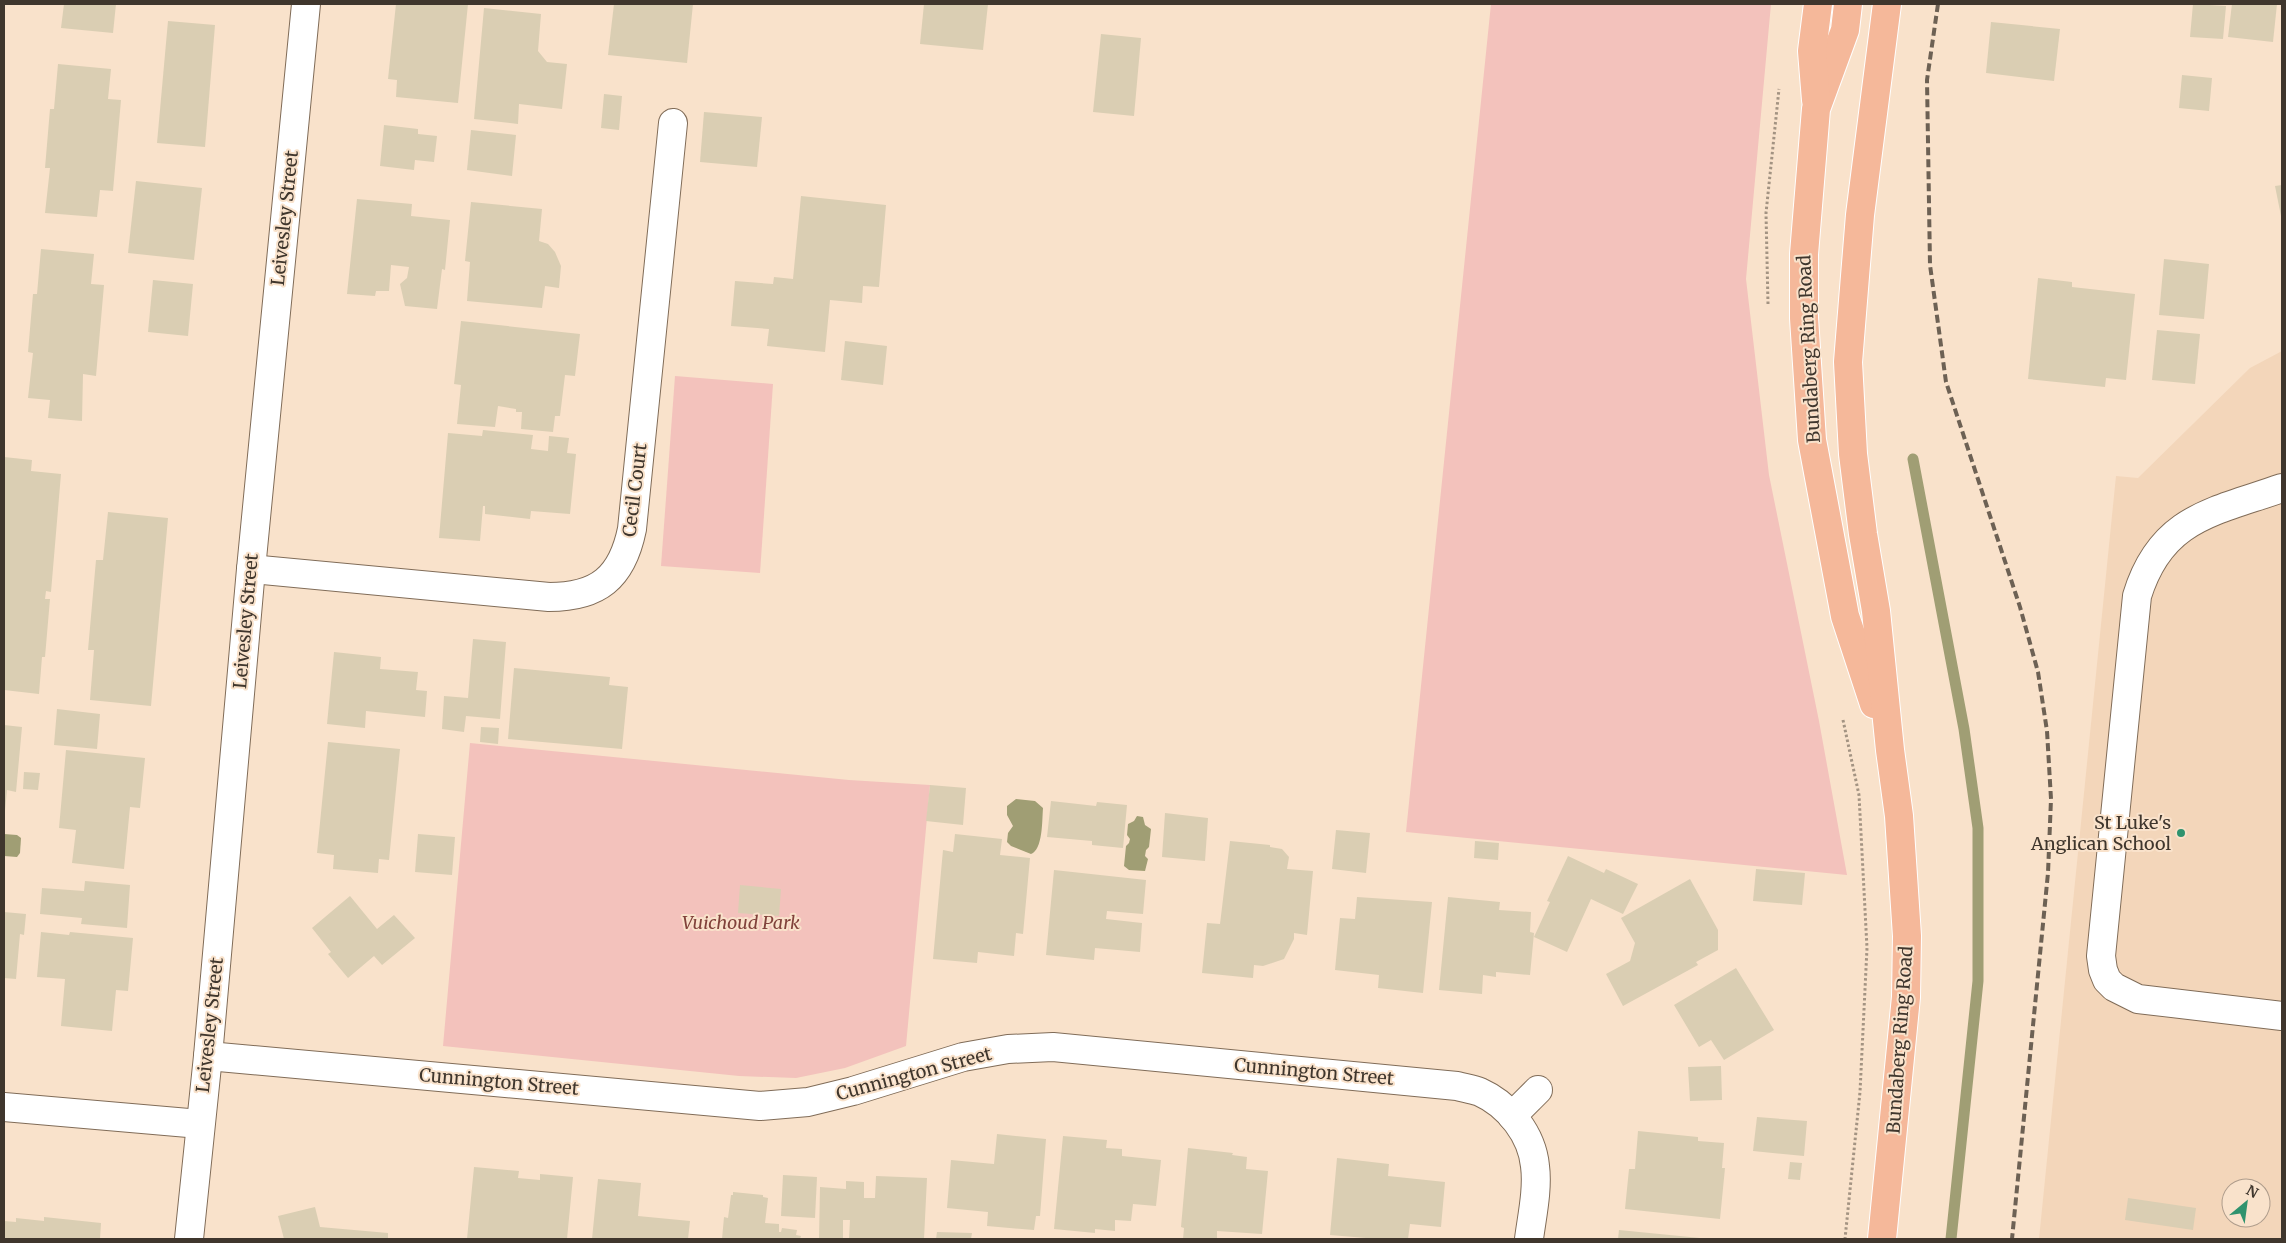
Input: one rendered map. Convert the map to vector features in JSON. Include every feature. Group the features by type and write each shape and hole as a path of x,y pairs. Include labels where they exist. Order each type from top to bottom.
{"main road":[{"path":"1816,109 1812,51 1818,4"},
{"name":"Bundaberg Ring Road","path":"1848,4 1845,30 1816,109 1804,254 1804,318 1812,440 1845,616 1890,750"},
{"name":"Bundaberg Ring Road","path":"1882,1239 1906,997 1907,945 1900,825 1890,750 1876,611 1863,534 1853,454 1848,362 1860,215 1887,4"}],"street":[{"name":"Leivesley Street","path":"189,1239 208,1056 251,570 306,4"},
{"name":"Cecil Court","path":"251,570 550,597 572,597 590,591 607,580 618,565 628,545 632,529 673,123"},
{"path":"2282,488 2196,518 2178,530 2167,542 2144,575 2136,604 2101,956 2103,970 2114,988 2138,1000 2282,1016"},
{"name":"Cunnington Street","path":"208,1056 760,1106 808,1102 853,1091 963,1056 1008,1049 1053,1047 1457,1086 1480,1092 1512,1116 1524,1131 1533,1149 1536,1168 1529,1239"},
{"path":"1512,1116 1538,1090"},
{"path":"4,1107 200,1124"}],"shaded area":[{"name":"St Luke's Anglican School","path":"2282,351 2282,1239 2039,1239 2116,476 2138,478 2250,368"},
{"path":"1016,799 1035,801 1043,808 1040,841 1038,847 1031,854 1011,846 1007,842 1008,833 1013,826 1007,815 1007,806"},
{"path":"1137,816 1143,817 1145,825 1151,829 1149,847 1146,850 1145,856 1148,859 1145,871 1129,870 1124,866 1126,846 1130,839 1127,835 1128,824 1134,821"},
{"path":"4,834 17,835 21,838 20,853 17,857 4,856"}],"green space":[{"path":"1491,4 1771,4 1746,279 1769,475 1819,721 1847,875 1406,832"},
{"path":"675,376 773,384 760,573 661,566"},
{"name":"Vuichoud Park","path":"470,743 849,780 930,785 906,1046 845,1068 796,1078 739,1076 443,1046"}],"building":[{"path":"64,4 116,4 113,33 61,28"},
{"path":"396,4 468,4 458,103 396,97 397,80 388,79"},
{"path":"614,4 693,4 687,63 608,55"},
{"path":"924,4 988,4 983,50 920,44"},
{"path":"2193,4 2226,6 2223,39 2190,37"},
{"path":"2232,4 2277,4 2273,42 2228,37"},
{"path":"484,8 541,14 538,51 547,62 567,64 562,109 519,104 518,124 474,119"},
{"path":"168,21 215,25 205,147 157,143"},
{"path":"1991,22 2060,29 2054,81 1986,73"},
{"path":"1101,34 1141,38 1134,116 1093,112"},
{"path":"58,64 111,69 108,99 121,100 113,191 100,190 97,217 45,213 50,168 45,168 50,109 54,109"},
{"path":"2182,75 2212,78 2209,111 2179,108"},
{"path":"604,94 622,96 619,130 601,128"},
{"path":"704,112 762,117 757,167 700,162"},
{"path":"384,125 418,129 418,134 437,136 434,162 415,160 414,170 380,166"},
{"path":"471,130 516,135 512,176 467,170"},
{"path":"136,181 202,188 194,260 128,253"},
{"path":"2282,185 2282,216 2281,216 2275,186"},
{"path":"801,196 886,205 879,287 863,286 862,303 830,300 825,352 767,346 769,329 731,326 735,281 773,284 774,277 793,279"},
{"path":"357,199 412,204 411,216 450,220 445,270 442,269 437,309 405,306 400,284 407,278 409,267 391,265 389,291 376,291 375,296 347,294"},
{"path":"471,202 542,209 539,241 548,244 555,252 561,266 559,288 545,286 542,308 467,301 470,262 465,261"},
{"path":"41,249 94,254 91,284 104,285 96,376 83,374 82,421 48,418 50,400 28,398 33,353 28,352 33,294 37,294"},
{"path":"2164,259 2209,264 2204,319 2159,315"},
{"path":"2038,278 2072,282 2072,287 2135,294 2126,380 2106,378 2105,387 2028,379"},
{"path":"153,280 193,284 188,336 148,332"},
{"path":"461,321 580,334 575,376 565,375 560,416 555,416 553,432 521,429 522,412 498,406 495,427 457,424 461,385 454,384"},
{"path":"2157,330 2200,334 2195,384 2152,380"},
{"path":"845,341 887,346 883,385 841,380"},
{"path":"483,430 533,435 531,449 548,451 549,436 569,438 567,453 576,454 570,514 531,511 530,519 485,514 485,506 483,506 480,541 439,538 448,433 482,436"},
{"path":"4,457 32,460 31,471 61,474 51,592 46,591 45,599 50,599 45,657 42,657 39,694 4,690"},
{"path":"108,512 168,518 151,706 90,700 94,650 88,650 96,560 103,560"},
{"path":"473,639 506,642 500,719 466,716 464,732 442,729 444,696 468,698"},
{"path":"334,652 381,657 380,669 418,672 416,690 427,691 425,717 366,711 365,728 327,724"},
{"path":"514,668 610,677 609,685 628,687 622,749 508,739"},
{"path":"57,709 100,714 97,749 54,745"},
{"path":"4,725 22,727 16,792 7,790 5,811"},
{"path":"481,727 499,728 498,744 480,742"},
{"path":"328,742 400,749 389,860 379,859 378,873 333,869 334,855 317,853"},
{"path":"66,750 145,758 140,808 130,807 124,869 72,863 76,830 59,828"},
{"path":"24,772 40,773 38,790 23,789"},
{"path":"930,785 966,788 963,825 926,821"},
{"path":"1051,801 1096,806 1097,802 1127,805 1123,848 1092,845 1092,841 1047,837"},
{"path":"1165,813 1208,818 1205,861 1162,857"},
{"path":"1336,830 1370,833 1366,873 1332,869"},
{"path":"418,834 455,837 452,875 415,872"},
{"path":"955,834 1002,839 1000,855 1030,858 1023,934 1016,933 1014,956 978,952 977,963 933,959 943,850 953,852"},
{"path":"1230,841 1270,845 1270,847 1282,849 1289,857 1287,869 1313,871 1307,935 1294,933 1294,939 1284,959 1263,966 1254,965 1253,978 1202,973 1207,923 1220,924"},
{"path":"1475,841 1499,843 1498,860 1474,858"},
{"path":"1568,856 1604,873 1606,869 1638,884 1623,914 1591,899 1567,952 1534,937 1550,902 1547,901"},
{"path":"1756,869 1805,873 1802,905 1753,901"},
{"path":"1054,870 1146,880 1143,914 1107,911 1106,919 1142,923 1140,952 1095,948 1094,960 1046,955"},
{"path":"1690,879 1718,930 1718,950 1696,962 1698,965 1623,1006 1606,974 1630,961 1635,943 1621,918"},
{"path":"85,881 130,885 127,928 81,924 82,918 40,914 42,888 84,891"},
{"path":"740,885 781,889 779,916 738,913"},
{"path":"350,896 377,929 394,915 415,938 382,965 374,956 348,978 328,954 331,952 312,928"},
{"path":"1357,897 1432,902 1423,993 1378,988 1379,975 1335,970 1340,918 1355,919"},
{"path":"1448,897 1500,902 1499,910 1531,912 1530,932 1534,933 1530,975 1496,972 1496,977 1483,975 1482,994 1439,990"},
{"path":"4,912 26,914 24,935 20,934 16,979 4,978"},
{"path":"41,932 69,935 70,932 133,938 128,991 116,990 112,1031 61,1026 65,979 37,977"},
{"path":"1736,968 1774,1030 1724,1060 1711,1040 1699,1047 1674,1005"},
{"path":"1721,1066 1722,1100 1690,1101 1688,1067"},
{"path":"1757,1117 1807,1121 1804,1156 1753,1151"},
{"path":"1638,1131 1698,1137 1698,1141 1724,1143 1722,1168 1725,1168 1720,1219 1625,1209 1629,1169 1635,1169"},
{"path":"997,1134 1046,1139 1040,1216 1036,1216 1034,1230 987,1226 988,1212 947,1208 951,1160 994,1164"},
{"path":"1063,1136 1107,1140 1106,1148 1122,1149 1122,1156 1161,1160 1156,1206 1133,1204 1131,1221 1115,1220 1115,1231 1095,1229 1095,1233 1054,1229"},
{"path":"1188,1148 1233,1153 1232,1155 1247,1157 1246,1169 1268,1171 1262,1234 1217,1231 1217,1239 1183,1239 1184,1228 1181,1227"},
{"path":"1337,1158 1389,1164 1388,1176 1445,1182 1441,1227 1410,1224 1408,1239 1378,1239 1330,1235"},
{"path":"1790,1162 1802,1163 1800,1180 1788,1179"},
{"path":"474,1167 519,1171 518,1178 540,1180 540,1174 573,1177 567,1239 467,1239"},
{"path":"783,1175 817,1177 815,1218 781,1216"},
{"path":"876,1176 927,1178 924,1239 849,1239 850,1220 843,1220 843,1239 819,1239 820,1187 846,1189 846,1181 864,1182 864,1198 875,1198"},
{"path":"598,1179 641,1183 638,1216 690,1221 688,1239 592,1239"},
{"path":"733,1192 763,1195 763,1197 768,1198 765,1223 779,1224 779,1232 781,1232 782,1228 797,1230 796,1235 801,1236 800,1239 722,1239 724,1217 728,1218"},
{"path":"2128,1198 2196,1208 2193,1230 2125,1220"},
{"path":"315,1207 320,1227 388,1233 388,1239 284,1239 278,1216"},
{"path":"44,1217 101,1223 100,1239 4,1239 4,1221 16,1222 16,1218 44,1221"},
{"path":"1619,1230 1700,1238 1700,1239 1618,1239"},
{"path":"937,1232 972,1233 971,1239 936,1239"}],"waterway":[{"path":"1913,459 1964,729 1978,828 1978,981 1951,1239"}],"railway":[{"path":"1938,4 1927,80 1930,265 1946,382 2020,607 2038,672 2047,731 2051,799 2048,873 2012,1239"}],"place":[{"name":"St Luke's Anglican School","path":"2181,833"}]}
